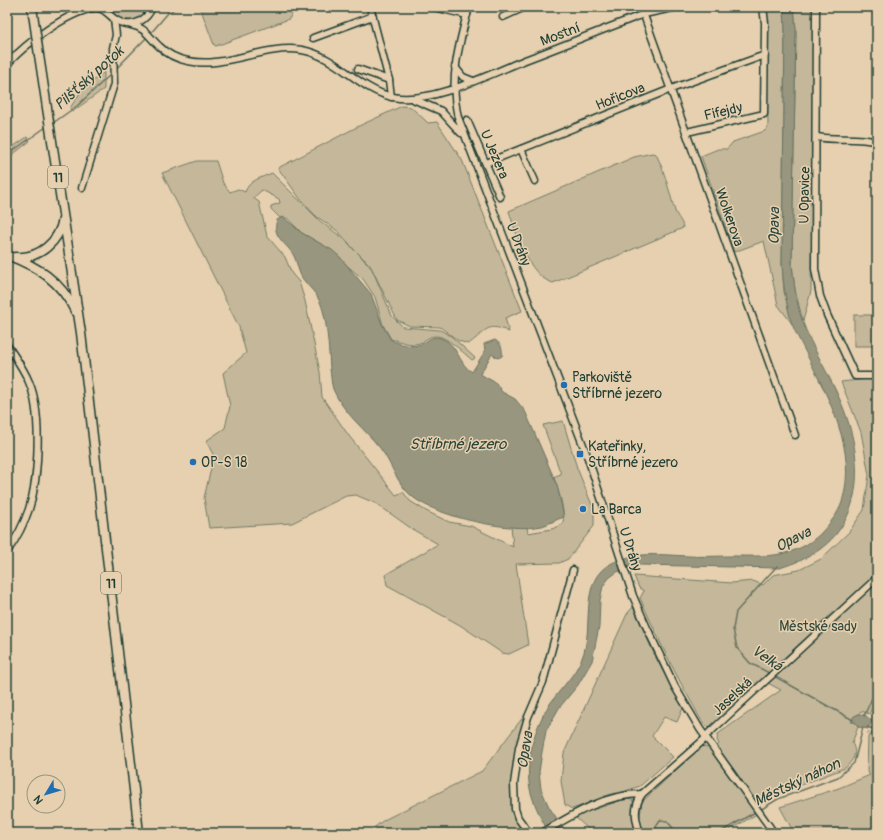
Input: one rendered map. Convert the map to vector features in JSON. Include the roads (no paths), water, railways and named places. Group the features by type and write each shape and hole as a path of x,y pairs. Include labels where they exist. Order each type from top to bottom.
{"main road":[{"name":"11","path":"32,7 81,333 139,833"},
{"path":"8,255 29,256 46,248 59,232 63,212"},
{"path":"8,255 41,270 59,286 72,304 81,333"}],"street":[{"path":"82,188 102,120 111,97 114,80 113,48 116,35 112,16 107,7"},
{"path":"7,64 42,33 64,20 93,8 101,9 112,16 129,24 138,26 146,31 147,17 152,7"},
{"path":"370,7 389,80 391,97"},
{"path":"434,7 467,15"},
{"path":"454,88 455,67 469,7"},
{"path":"503,17 525,7"},
{"name":"Wolkerova","path":"641,7 795,435"},
{"name":"Mostní","path":"454,88 644,14 677,7"},
{"path":"763,7 765,23 765,55"},
{"name":"U Opavice","path":"816,7 817,137 815,269 820,296 855,376 877,376"},
{"path":"313,38 373,16"},
{"path":"116,35 129,24 137,23 147,17"},
{"name":"U Dráhy","path":"146,31 152,40 166,52 195,62 218,61 280,50 301,50 314,53 325,58 371,88 391,97 414,99 441,111 465,139"},
{"name":"Hořicova","path":"486,163 671,89 765,55"},
{"name":"Fifejdy","path":"687,132 764,114 765,55"},
{"path":"455,67 463,77 473,81"},
{"path":"358,69 389,80"},
{"name":"U Dráhy","path":"414,99 454,88 456,111 465,139 588,458 633,596 659,656 707,736 774,833"},
{"name":"U Jezera","path":"468,120 500,197"},
{"path":"817,137 837,140 863,138 877,142"},
{"path":"521,149 534,180"},
{"path":"7,345 29,382 37,412 37,435 32,497 24,522 7,552"},
{"path":"529,833 518,818 515,809 514,784 519,748 528,717 543,682 573,570"},
{"name":"Jaselská","path":"642,794 707,736 877,578"},
{"path":"542,833 584,808 631,794 642,794 638,801 635,814 640,833"}],"water":[{"path":"784,7 794,7 796,30 792,264 794,285 802,320 836,390 853,440 856,460 856,481 853,500 846,519 835,536 810,556 780,568 640,565 617,572 609,578 603,586 600,600 599,627 592,661 578,685 559,708 546,731 539,772 541,789 549,807 567,833 549,833 531,793 529,770 532,745 540,721 546,710 572,675 582,658 586,646 591,593 594,581 601,571 612,563 621,559 640,555 769,556 791,551 812,541 822,532 831,522 842,502 846,483 846,463 838,425 823,388 792,324 786,302 783,279"},
{"name":"Stříbrné jezero","path":"283,217 302,233 332,250 340,257 371,294 382,324 391,340 414,346 433,338 441,338 451,345 464,365 472,372 485,351 484,344 495,340 499,343 502,348 502,356 498,358 492,354 480,374 496,383 502,392 515,399 525,411 557,485 564,517 542,526 529,528 494,525 476,522 440,511 425,505 408,493 399,481 380,448 348,413 337,398 331,382 327,333 322,306 313,291 301,276 291,251 281,240 276,231 277,220"},
{"path":"859,714 865,715 872,721 868,729 858,727 855,722 851,722 854,716"}],"waterway":[{"name":"Pilšťský potok","path":"150,34 168,13 177,7"},
{"name":"Pilšťský potok","path":"115,70 147,37"},
{"name":"Pilšťský potok","path":"53,123 77,106 111,74"},
{"name":"Pilšťský potok","path":"7,155 46,127"},
{"name":"Velká","path":"769,673 750,663 737,648 733,629 736,612 777,566"},
{"name":"Velká","path":"774,676 853,720"},
{"name":"Městský náhon","path":"864,716 877,687"},
{"name":"Městský náhon","path":"760,810 778,799 838,777 854,763 863,727"},
{"name":"Velká","path":"867,727 877,730"},
{"name":"Městský náhon","path":"719,833 757,811"},
{"name":"Městský náhon","path":"656,833 656,826 660,820 667,821 677,833"}],"place":[{"name":"Parkoviště Stříbrné jezero","path":"564,385"},
{"name":"Kateřinky, Stříbrné jezero","path":"580,454"},
{"name":"OP-S 18","path":"193,462"},
{"name":"La Barca","path":"583,509"}],"water label":[{"name":"Opava","path":"774,226"},
{"name":"Opava","path":"793,539"},
{"name":"Opava","path":"525,750"}],"park label":[{"name":"Městské sady","path":"818,626"}]}
